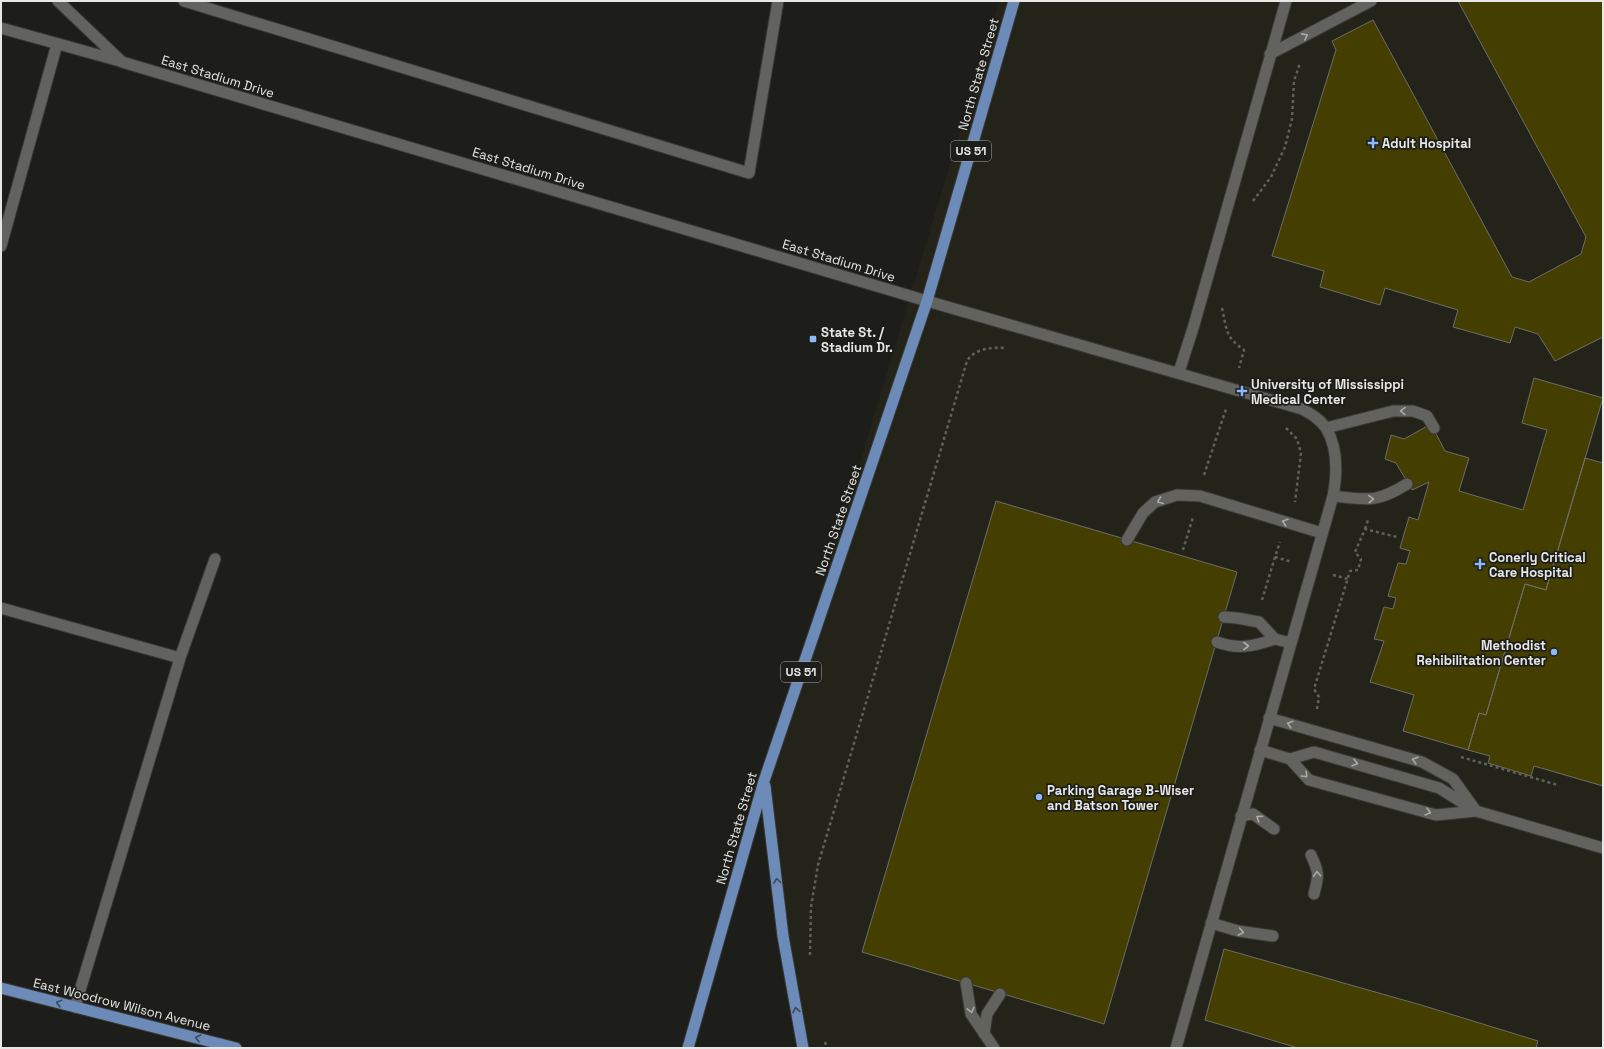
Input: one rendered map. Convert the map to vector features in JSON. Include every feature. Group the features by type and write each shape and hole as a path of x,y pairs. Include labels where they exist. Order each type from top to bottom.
{"main road":[{"name":"North State Street","path":"688,1048 764,781 927,301 1014,1"},
{"path":"764,781 784,936 803,1048"},
{"name":"East Woodrow Wilson Avenue","path":"1,988 236,1048"}],"street":[{"name":"East Stadium Drive","path":"58,1 122,62"},
{"path":"184,1 750,173 778,1"},
{"path":"1179,372 1194,325 1286,1"},
{"path":"1270,54 1371,1"},
{"name":"East Stadium Drive","path":"1,28 122,62 927,301 1233,388 1302,409 1315,416 1326,428"},
{"path":"1,246 57,44"},
{"path":"1176,1048 1333,496 1336,481 1334,450 1326,428 1393,411 1413,411 1427,416 1434,428"},
{"path":"1333,496 1374,500 1391,494 1407,484"},
{"path":"1127,540 1143,513 1155,502 1177,495 1200,496 1322,533"},
{"path":"75,1007 180,658 216,559"},
{"path":"1,608 180,658"},
{"path":"1224,617 1259,622 1275,639 1291,644"},
{"path":"1217,642 1228,646 1252,646 1275,639"},
{"path":"1270,718 1422,762 1453,779 1476,811"},
{"path":"1260,750 1290,759 1308,780 1436,815 1476,811"},
{"path":"1290,759 1314,752 1329,756 1439,788 1476,811 1603,848"},
{"path":"1241,816 1253,814 1274,829"},
{"path":"1311,855 1318,870 1314,894"},
{"path":"1211,923 1238,932 1273,936"},
{"path":"966,983 971,1014 994,1048"},
{"path":"984,1034 988,1014 1000,994"}],"path":[{"path":"1251,203 1271,177 1285,147 1292,119 1294,81 1308,34"},
{"path":"1220,302 1228,333 1233,342 1244,350 1233,388"},
{"path":"810,958 811,907 818,865 967,361 971,355 992,347 1006,348"},
{"path":"1183,550 1226,408 1233,410"},
{"path":"1259,622 1259,613 1275,557 1296,499 1301,453 1297,439 1284,426"},
{"path":"1320,713 1317,709 1319,697 1314,689 1350,570 1358,570 1362,559 1355,552 1365,529 1397,537"},
{"path":"1460,756 1558,785"},
{"path":"825,1040 827,1048"}],"shaded area":[{"name":"University of Mississippi Medical Center","path":"999,1 1603,1 1603,1048 803,1048 764,781"}],"building":[{"name":"Adult Hospital","path":"1458,1 1603,1 1603,337 1555,361 1538,334 1515,327 1510,343 1453,327 1458,310 1385,288 1380,305 1320,287 1324,271 1272,256 1336,50 1332,41 1373,20 1512,277 1529,282 1581,254 1586,237"},
{"name":"Conerly Critical Care Hospital","path":"1534,378 1603,398 1546,590 1525,584 1486,715 1479,713 1468,750 1403,731 1414,695 1370,682 1384,641 1374,639 1384,607 1393,609 1396,598 1388,596 1398,563 1406,564 1410,551 1400,548 1409,517 1418,520 1429,482 1412,490 1396,463 1385,459 1391,435 1404,439 1431,424 1445,451 1469,458 1459,491 1523,510 1547,430 1522,423"},
{"name":"Methodist Rehibilitation Center","path":"1585,458 1603,463 1603,786 1534,766 1531,776 1488,763 1490,756 1468,750 1479,713 1486,715 1525,584 1546,590"},
{"name":"Parking Garage B-Wiser and Batson Tower","path":"996,501 1237,572 1104,1024 862,952"},
{"path":"1224,949 1421,1005 1538,1041 1536,1048 1298,1048 1205,1020"}],"place":[{"name":"Adult Hospital","path":"1373,143"},
{"name":"State St. / Stadium Dr.","path":"813,339"},
{"name":"University of Mississippi Medical Center","path":"1242,391"},
{"name":"Conerly Critical Care Hospital","path":"1480,564"},
{"name":"Methodist Rehibilitation Center","path":"1554,652"},
{"name":"Parking Garage B-Wiser and Batson Tower","path":"1039,797"}]}
